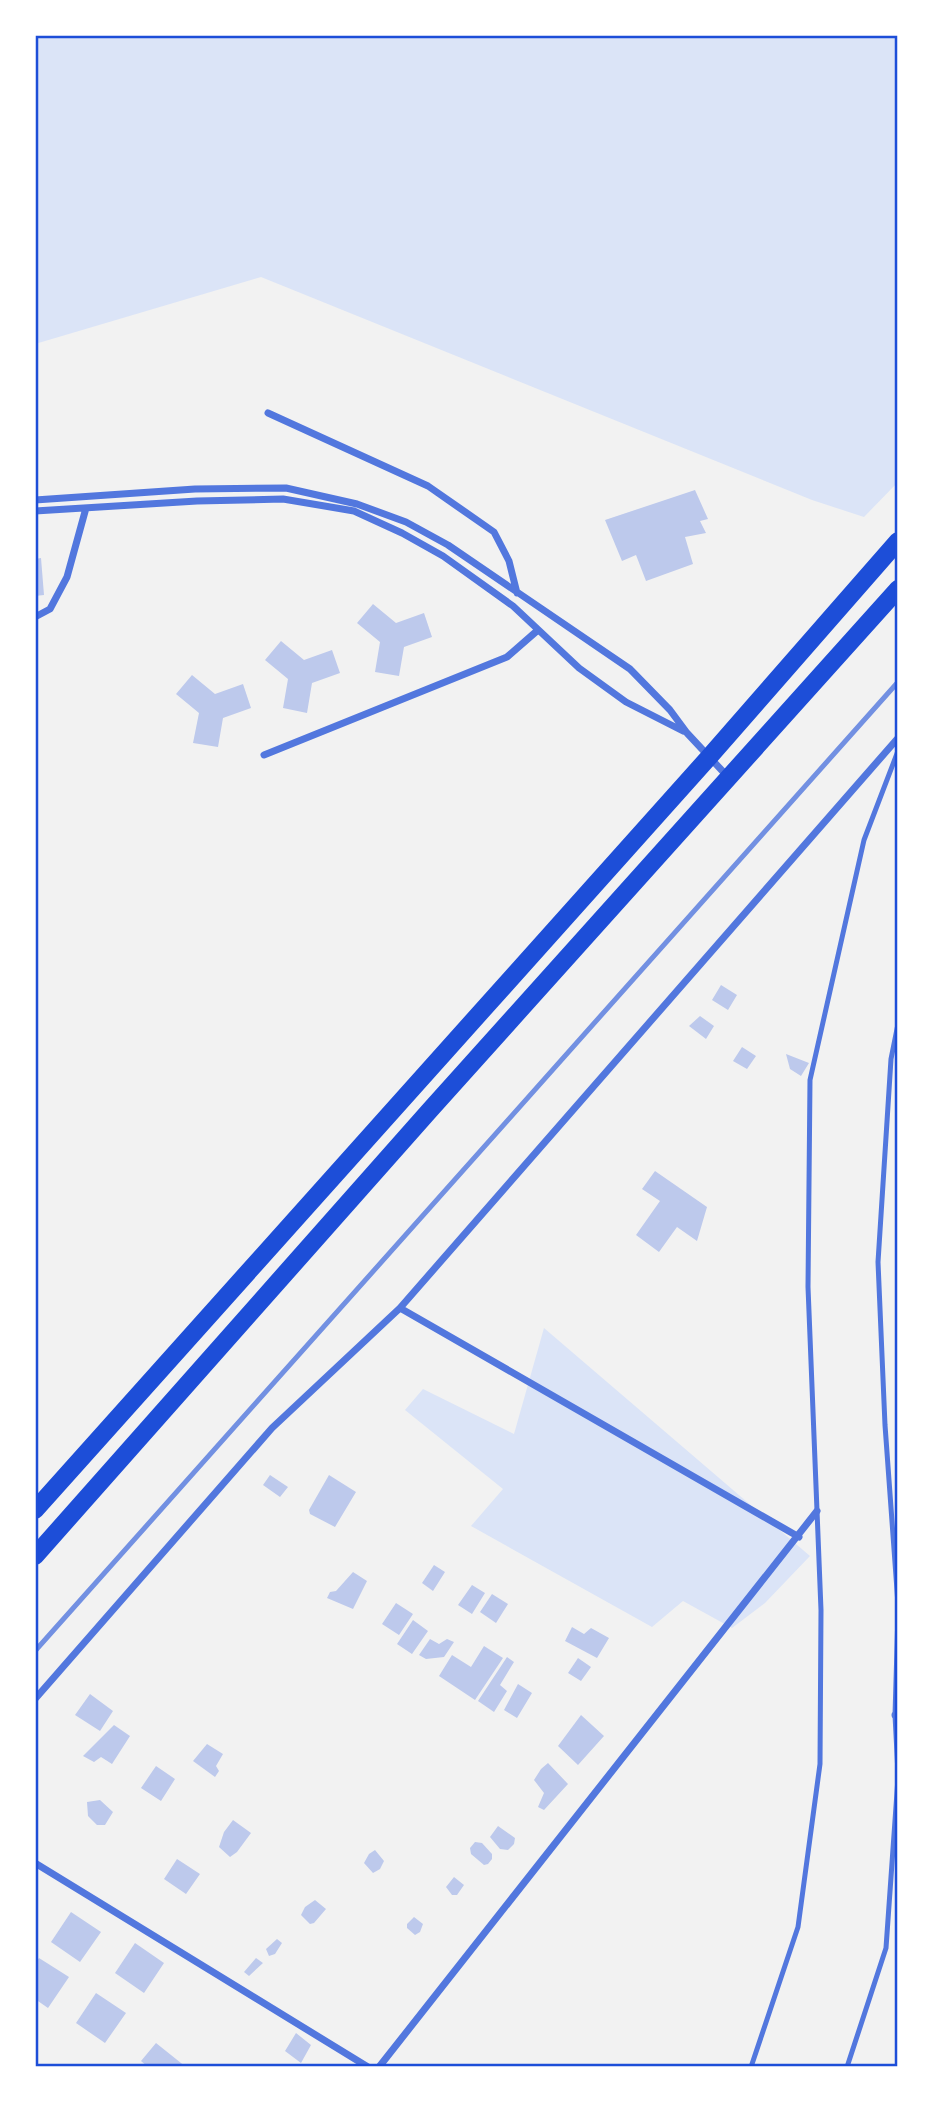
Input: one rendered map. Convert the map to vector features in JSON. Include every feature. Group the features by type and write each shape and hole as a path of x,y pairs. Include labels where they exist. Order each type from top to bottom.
{"highway":[{"path":"35,1510 710,756 898,541"},
{"path":"35,1556 430,1110 898,590"}],"street":[{"path":"268,413 428,486 494,532 509,561 517,594"},
{"path":"35,500 195,489 286,488 357,504 406,523 448,545 630,669 670,710 729,779"},
{"path":"35,511 283,499 354,511 443,556 513,607 579,668 626,702 687,733"},
{"path":"35,617 50,609 67,577 86,508"},
{"path":"264,755 507,657 538,631"},
{"path":"35,1699 272,1428 400,1308 898,738"},
{"path":"400,1308 799,1537"},
{"path":"379,2067 817,1511"},
{"path":"35,1863 368,2067"}],"lane":[{"path":"751,2067 798,1927 820,1764 821,1609 808,1287 810,1080 864,840 898,751"},
{"path":"898,1024 891,1059 878,1262 885,1425 898,1604"},
{"path":"846,2067 886,1948 898,1775 898,1613"}],"shaded area":[{"path":"35,35 898,35 898,482 864,517 812,500 261,277 35,344"},
{"path":"544,1328 810,1556 765,1603 732,1628 683,1601 652,1627 471,1526 503,1489 405,1410 423,1389 514,1434"}],"building":[{"path":"695,490 708,519 700,521 706,533 685,537 693,564 646,581 636,555 622,561 605,520"},
{"path":"41,558 44,595 35,596 35,559"},
{"path":"373,604 396,623 424,613 432,637 404,647 399,676 375,672 380,642 357,623"},
{"path":"281,641 304,660 332,650 340,673 312,683 307,713 283,708 288,679 265,660"},
{"path":"192,675 215,694 243,684 251,708 223,718 218,747 193,743 199,713 176,694"},
{"path":"721,985 737,995 728,1010 712,1000"},
{"path":"700,1016 714,1026 706,1039 689,1026"},
{"path":"742,1047 756,1056 747,1069 733,1061"},
{"path":"786,1054 809,1063 801,1076 790,1069"},
{"path":"655,1171 707,1207 697,1241 677,1227 659,1252 636,1235 660,1201 642,1189"},
{"path":"270,1475 288,1487 280,1497 263,1485"},
{"path":"329,1475 356,1492 335,1527 310,1514 309,1510"},
{"path":"434,1565 445,1572 433,1591 422,1583"},
{"path":"353,1572 367,1581 353,1609 327,1598 330,1592 336,1591"},
{"path":"472,1585 485,1593 472,1614 458,1605"},
{"path":"492,1594 508,1604 496,1623 480,1612"},
{"path":"396,1603 413,1614 399,1635 382,1624"},
{"path":"413,1620 428,1631 412,1654 397,1644"},
{"path":"572,1627 584,1634 591,1628 609,1638 597,1658 565,1641"},
{"path":"430,1639 439,1644 447,1639 454,1642 444,1657 426,1659 419,1655"},
{"path":"484,1646 503,1658 475,1700 439,1676 452,1655 471,1667"},
{"path":"507,1657 514,1662 500,1685 507,1691 494,1712 478,1701"},
{"path":"578,1658 591,1667 581,1681 568,1673"},
{"path":"518,1684 532,1693 517,1718 504,1710"},
{"path":"90,1694 113,1711 100,1731 75,1715"},
{"path":"581,1715 604,1736 578,1765 558,1746"},
{"path":"114,1725 130,1736 112,1764 101,1757 94,1762 83,1756"},
{"path":"207,1744 223,1754 216,1766 219,1771 215,1777 193,1761"},
{"path":"548,1763 568,1784 544,1810 538,1807 544,1793 534,1780"},
{"path":"156,1766 175,1779 161,1801 141,1788"},
{"path":"100,1800 113,1812 105,1825 97,1825 88,1816 87,1802"},
{"path":"233,1820 251,1833 230,1857 219,1847 224,1832"},
{"path":"498,1826 515,1838 514,1844 508,1850 500,1849 490,1837"},
{"path":"475,1842 482,1843 492,1854 488,1864 484,1865 471,1854 470,1848"},
{"path":"375,1850 384,1861 380,1869 373,1873 364,1863"},
{"path":"177,1859 200,1874 186,1894 164,1879"},
{"path":"454,1877 464,1885 457,1895 452,1895 446,1887"},
{"path":"315,1900 326,1909 310,1924 301,1915 305,1907"},
{"path":"71,1912 101,1932 80,1962 51,1942"},
{"path":"414,1917 423,1924 420,1932 415,1935 407,1928 407,1924"},
{"path":"277,1939 282,1943 275,1954 269,1956 266,1949"},
{"path":"135,1943 164,1963 144,1993 115,1973"},
{"path":"39,1958 69,1977 48,2008 35,1999 35,1964"},
{"path":"256,1958 263,1963 249,1976 244,1972"},
{"path":"96,1993 126,2013 105,2043 76,2023"},
{"path":"296,2033 311,2045 301,2063 285,2051"},
{"path":"156,2043 186,2067 148,2067 141,2061"}],"railway":[{"path":"35,1651 898,682"}]}
